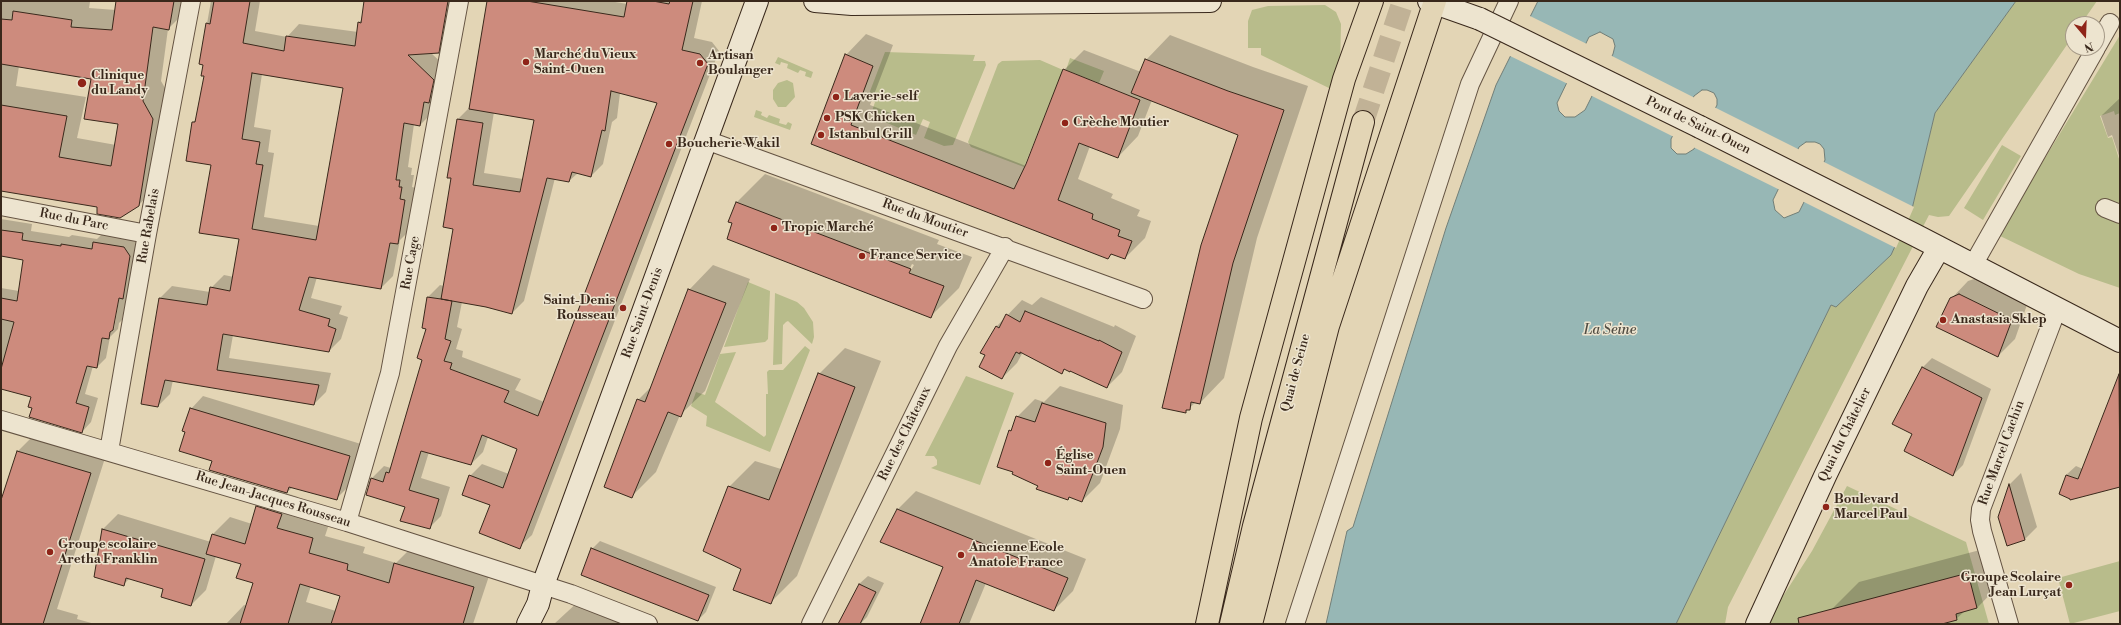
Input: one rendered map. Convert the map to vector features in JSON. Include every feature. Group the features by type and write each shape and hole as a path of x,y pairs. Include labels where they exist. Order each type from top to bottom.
{"main road":[{"name":"Rue Saint-Denis","path":"528,624 538,604 543,585 757,1"},
{"path":"815,1 852,4 1210,1"},
{"path":"1207,624 1251,418 1344,78 1372,1"},
{"path":"1251,624 1328,326 1433,2"},
{"name":"Pont de Saint-Ouen","path":"1433,2 1470,12 1939,248"},
{"name":"Quai de Seine","path":"1231,624 1254,526 1363,122"},
{"path":"1939,248 2120,342"},
{"name":"Quai du Châtelier","path":"1757,624 1822,481 1917,286 1939,248"}],"street":[{"name":"Rue Rabelais","path":"109,451 147,234 191,1"},
{"name":"Rue Cage","path":"347,522 390,373 459,1"},
{"path":"1295,624 1467,91 1509,1"},
{"path":"2105,32 2110,23"},
{"path":"1973,265 2092,56"},
{"name":"Rue du Moutier","path":"706,140 1005,247 1143,299"},
{"name":"Rue du Parc","path":"1,206 147,234"},
{"name":"Rue des Châteaux","path":"811,624 948,346 1005,247"},
{"name":"Rue Marcel Cachin","path":"2009,624 1982,531 1980,520 1981,509 2057,309"},
{"name":"Rue Jean-Jacques Rousseau","path":"1,420 347,522 543,585"},
{"path":"543,585 571,594 648,624"}],"green space":[{"path":"2016,1 2097,1 2087,16 2065,16 2065,48 1949,216 1938,217 1929,215 1728,607 1725,624 1676,624 1831,305 1836,307 1891,255 1912,209 1935,113"},
{"path":"1325,5 1336,12 1341,24 1340,70 1333,90 1261,55 1261,48 1248,48 1248,21 1252,10 1268,6"},
{"path":"2120,35 2120,113 2115,115 2114,111 2100,116 2108,138 2112,137 2120,162 2120,288 2079,274 1998,235"},
{"path":"885,52 975,55 973,61 985,61 986,65 953,145 944,146 924,138 930,122 923,119 916,135 875,118 872,111 875,102 867,99"},
{"path":"778,57 813,72 811,78 805,76 806,72 800,70 798,73 787,68 788,64 781,62 780,65 775,63"},
{"path":"1070,58 1104,71 1099,83 1066,70"},
{"path":"1040,60 1063,70 1024,167 971,147 968,142 998,64 1002,61"},
{"path":"787,80 793,83 795,97 786,107 778,107 773,99 773,90 778,83"},
{"path":"756,110 762,112 761,115 767,118 769,115 780,119 779,123 786,125 788,122 792,124 790,130 754,117"},
{"path":"2002,145 2021,156 1983,220 1964,208"},
{"path":"748,282 770,291 768,339 765,342 724,347"},
{"path":"775,293 797,302 804,308 813,322 814,337 812,344 788,321 786,322 783,325 782,364 773,365"},
{"path":"805,346 810,350 770,452 706,426 707,416 691,406 696,392 705,395 720,354 736,352 715,402 764,437 766,435 766,394 768,394 767,372 769,370 783,370"},
{"path":"966,376 1014,393 980,485 931,468 937,465 937,460 934,456 925,456"},
{"path":"1847,486 1966,542 1989,624 1768,624 1769,618 1812,551"},
{"path":"2120,561 2120,611 2070,624 2058,578"}],"water":[{"name":"La Seine","path":"1538,1 2016,1 1935,113 1912,209 1891,255 1836,307 1831,305 1676,624 1326,624 1347,531 1353,527 1446,228 1496,85","holes":["1600,32 1613,39 1615,46 1613,54 1585,110 1575,117 1565,117 1559,111 1557,103 1589,37","1702,90 1707,90 1714,93 1717,99 1717,105 1694,149 1686,154 1677,154 1671,148 1671,139 1694,96","1806,142 1815,142 1820,144 1824,149 1825,160 1799,212 1784,218 1775,210 1773,200 1799,147"]}],"pier":[{"path":"1528,15 1587,44 1568,84 1508,55"},
{"path":"1610,55 1695,98 1674,137 1590,95"},
{"path":"1714,107 1800,150 1780,190 1693,147"},
{"path":"1822,161 1914,207 1896,248 1802,201"}],"building":[{"path":"116,1 174,1 169,30 153,27 143,101 153,119 139,206 120,218 97,214 97,207 1,191 1,105 67,116 59,157 111,166 118,124 84,119 91,79 1,64 1,19 12,20 13,11 72,20 71,27 112,30"},
{"path":"214,1 250,1 243,43 284,51 286,36 355,46 358,22 361,23 364,1 448,1 439,53 408,55 434,80 429,103 424,102 420,126 404,123 396,180 400,180 399,187 402,187 400,199 405,200 398,244 390,243 381,289 309,277 299,310 330,319 328,326 336,329 329,352 223,334 217,370 319,385 314,405 165,380 158,407 141,404 159,298 207,305 210,287 230,291 239,239 199,233 211,165 186,161 192,122 195,122 204,76 201,76 203,65 199,64 206,23 210,24","holes":["252,73 343,88 316,240 252,229 263,165 256,164 260,142 242,139"]},
{"path":"487,1 527,1 624,17 627,1 653,1 669,4 670,1 693,1 682,50 700,54 708,64 520,549 479,533 490,505 462,495 469,475 503,488 517,449 482,435 471,465 421,451 409,490 439,499 430,529 400,521 405,507 366,495 371,478 383,482 386,472 389,473 422,360 417,358 426,329 422,328 427,297 441,299 453,229 443,227 451,178 447,178 457,119 483,123 473,185 520,192 534,120 469,109","holes":["611,91 657,103 538,416 504,402 509,391 450,369 452,363 444,361 451,341 445,339 452,301 441,299 486,307 512,314 547,178 569,182 572,172 591,177 602,130 605,131"]},
{"path":"845,54 873,66 851,125 1014,189 1026,164 1063,69 1140,100 1118,158 1079,143 1058,200 1093,214 1092,219 1120,230 1118,236 1132,241 1125,259 1111,254 1108,259 811,144"},
{"path":"1145,59 1228,91 1284,110 1233,263 1200,404 1191,402 1190,410 1186,410 1186,413 1162,408 1201,245 1238,135 1131,93"},
{"path":"736,202 911,269 909,273 944,286 931,318 727,239 732,223 728,222"},
{"path":"1,230 23,233 22,240 61,246 61,244 92,249 93,242 124,247 130,256 123,299 119,298 113,330 110,332 109,339 102,338 97,368 87,366 76,403 89,407 82,433 29,417 32,408 28,407 31,397 1,389 1,369 14,322 1,319 1,298 17,301 23,260 1,256"},
{"path":"688,289 726,303 681,417 668,412 632,498 604,487 637,399 645,402"},
{"path":"1959,294 2012,320 1998,357 1936,327 1950,298"},
{"path":"1025,311 1099,340 1122,352 1107,388 1064,369 1062,374 1020,352 1020,354 1016,352 1002,379 979,367 985,355 980,353 996,326 999,328 1006,314 1020,322"},
{"path":"1922,367 1982,398 1953,476 1904,451 1912,434 1892,424"},
{"path":"818,373 855,387 771,604 733,590 741,569 703,551 728,486 769,500"},
{"path":"2119,374 2120,487 2070,500 2059,494 2066,475 2078,479"},
{"name":"Église Saint-Ouen","path":"1042,403 1106,423 1103,447 1082,502 1069,497 1068,500 1036,489 1038,486 1012,474 1013,472 997,467 1009,430 1011,431 1016,416 1035,422"},
{"path":"190,408 350,456 337,500 289,487 287,493 209,470 212,461 179,451 185,432 182,431"},
{"name":"Groupe scolaire Aretha Franklin","path":"17,451 91,473 43,624 1,624 1,500"},
{"path":"2009,484 2025,540 2007,546 1998,517"},
{"path":"256,506 282,514 277,528 313,538 309,553 348,564 347,570 389,583 394,563 474,587 463,624 331,624 340,596 300,584 288,624 240,624 253,583 236,578 241,564 206,554 212,534 245,544"},
{"name":"Ancienne Ecole Anatole France","path":"897,509 1068,578 1054,611 976,580 959,624 920,624 943,567 880,542"},
{"path":"102,529 205,559 191,606 161,597 163,589 126,578 124,586 94,577"},
{"path":"591,548 709,595 698,621 581,575"},
{"path":"1968,573 1977,608 1956,614 1957,620 1942,624 1799,624 1798,618"},
{"path":"859,584 876,592 860,624 838,624"}],"tunnel":[{"path":"1363,122 1403,1"}],"place":[{"name":"Marché du Vieux Saint-Ouen","path":"526,62"},
{"name":"Artisan Boulanger","path":"700,63"},
{"name":"Clinique du Landy","path":"82,83"},
{"name":"Laverie-self","path":"836,97"},
{"name":"PSK Chicken","path":"827,118"},
{"name":"Crèche Moutier","path":"1065,123"},
{"name":"Istanbul Grill","path":"821,135"},
{"name":"Boucherie Wakil","path":"669,144"},
{"name":"Tropic Marché","path":"774,228"},
{"name":"France Service","path":"862,256"},
{"name":"Saint-Denis Rousseau","path":"623,308"},
{"name":"Anastasia Sklep","path":"1943,320"},
{"name":"Église Saint-Ouen","path":"1048,463"},
{"name":"Boulevard Marcel Paul","path":"1826,507"},
{"name":"Groupe scolaire Aretha Franklin","path":"50,552"},
{"name":"Ancienne Ecole Anatole France","path":"961,555"},
{"name":"Groupe Scolaire Jean Lurçat","path":"2069,585"}]}
